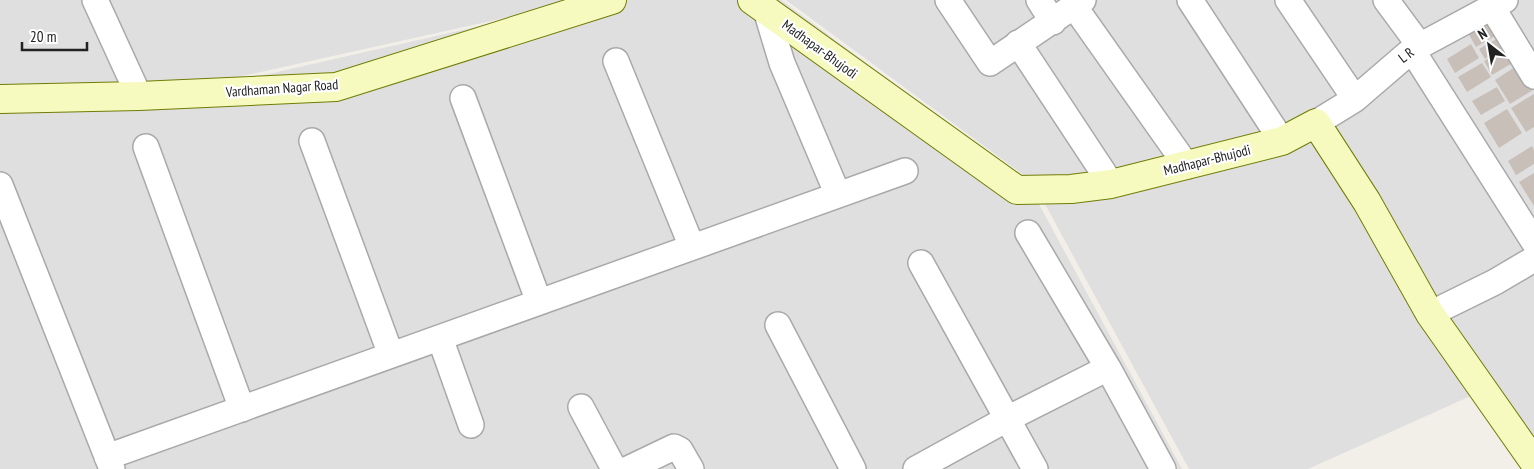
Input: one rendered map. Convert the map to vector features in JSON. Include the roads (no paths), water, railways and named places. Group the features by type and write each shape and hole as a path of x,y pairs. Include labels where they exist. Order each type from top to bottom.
{"street":[{"path":"95,0 139,96"},
{"name":"Vardhaman Nagar Road","path":"0,99 139,96 336,87 612,0"},
{"path":"948,0 990,63 1079,3 1187,166"},
{"path":"1039,0 1053,22"},
{"path":"1190,0 1282,141"},
{"path":"1288,0 1354,99"},
{"path":"1386,0 1534,242"},
{"path":"1498,4 1534,76"},
{"name":"L R","path":"1316,124 1354,99 1416,48 1498,4"},
{"path":"759,5 782,64 838,194"},
{"name":"Madhapar-Bhujodi","path":"759,5 1017,190 1071,189 1111,184 1282,141 1316,124"},
{"path":"1018,43 1111,184"},
{"path":"616,61 692,247"},
{"path":"463,98 540,302"},
{"path":"1316,124 1368,202 1430,314 1534,462"},
{"path":"312,141 392,355"},
{"path":"146,147 242,409"},
{"path":"0,185 110,463 242,409 905,171"},
{"path":"1028,233 1108,368 1164,469"},
{"path":"1430,314 1495,282 1534,259"},
{"path":"921,263 1035,469"},
{"path":"778,325 854,469"},
{"path":"440,338 471,426"},
{"path":"916,469 1007,419 1108,368"},
{"path":"582,407 612,465 617,469"},
{"path":"628,469 674,447 680,450 691,469"}]}
